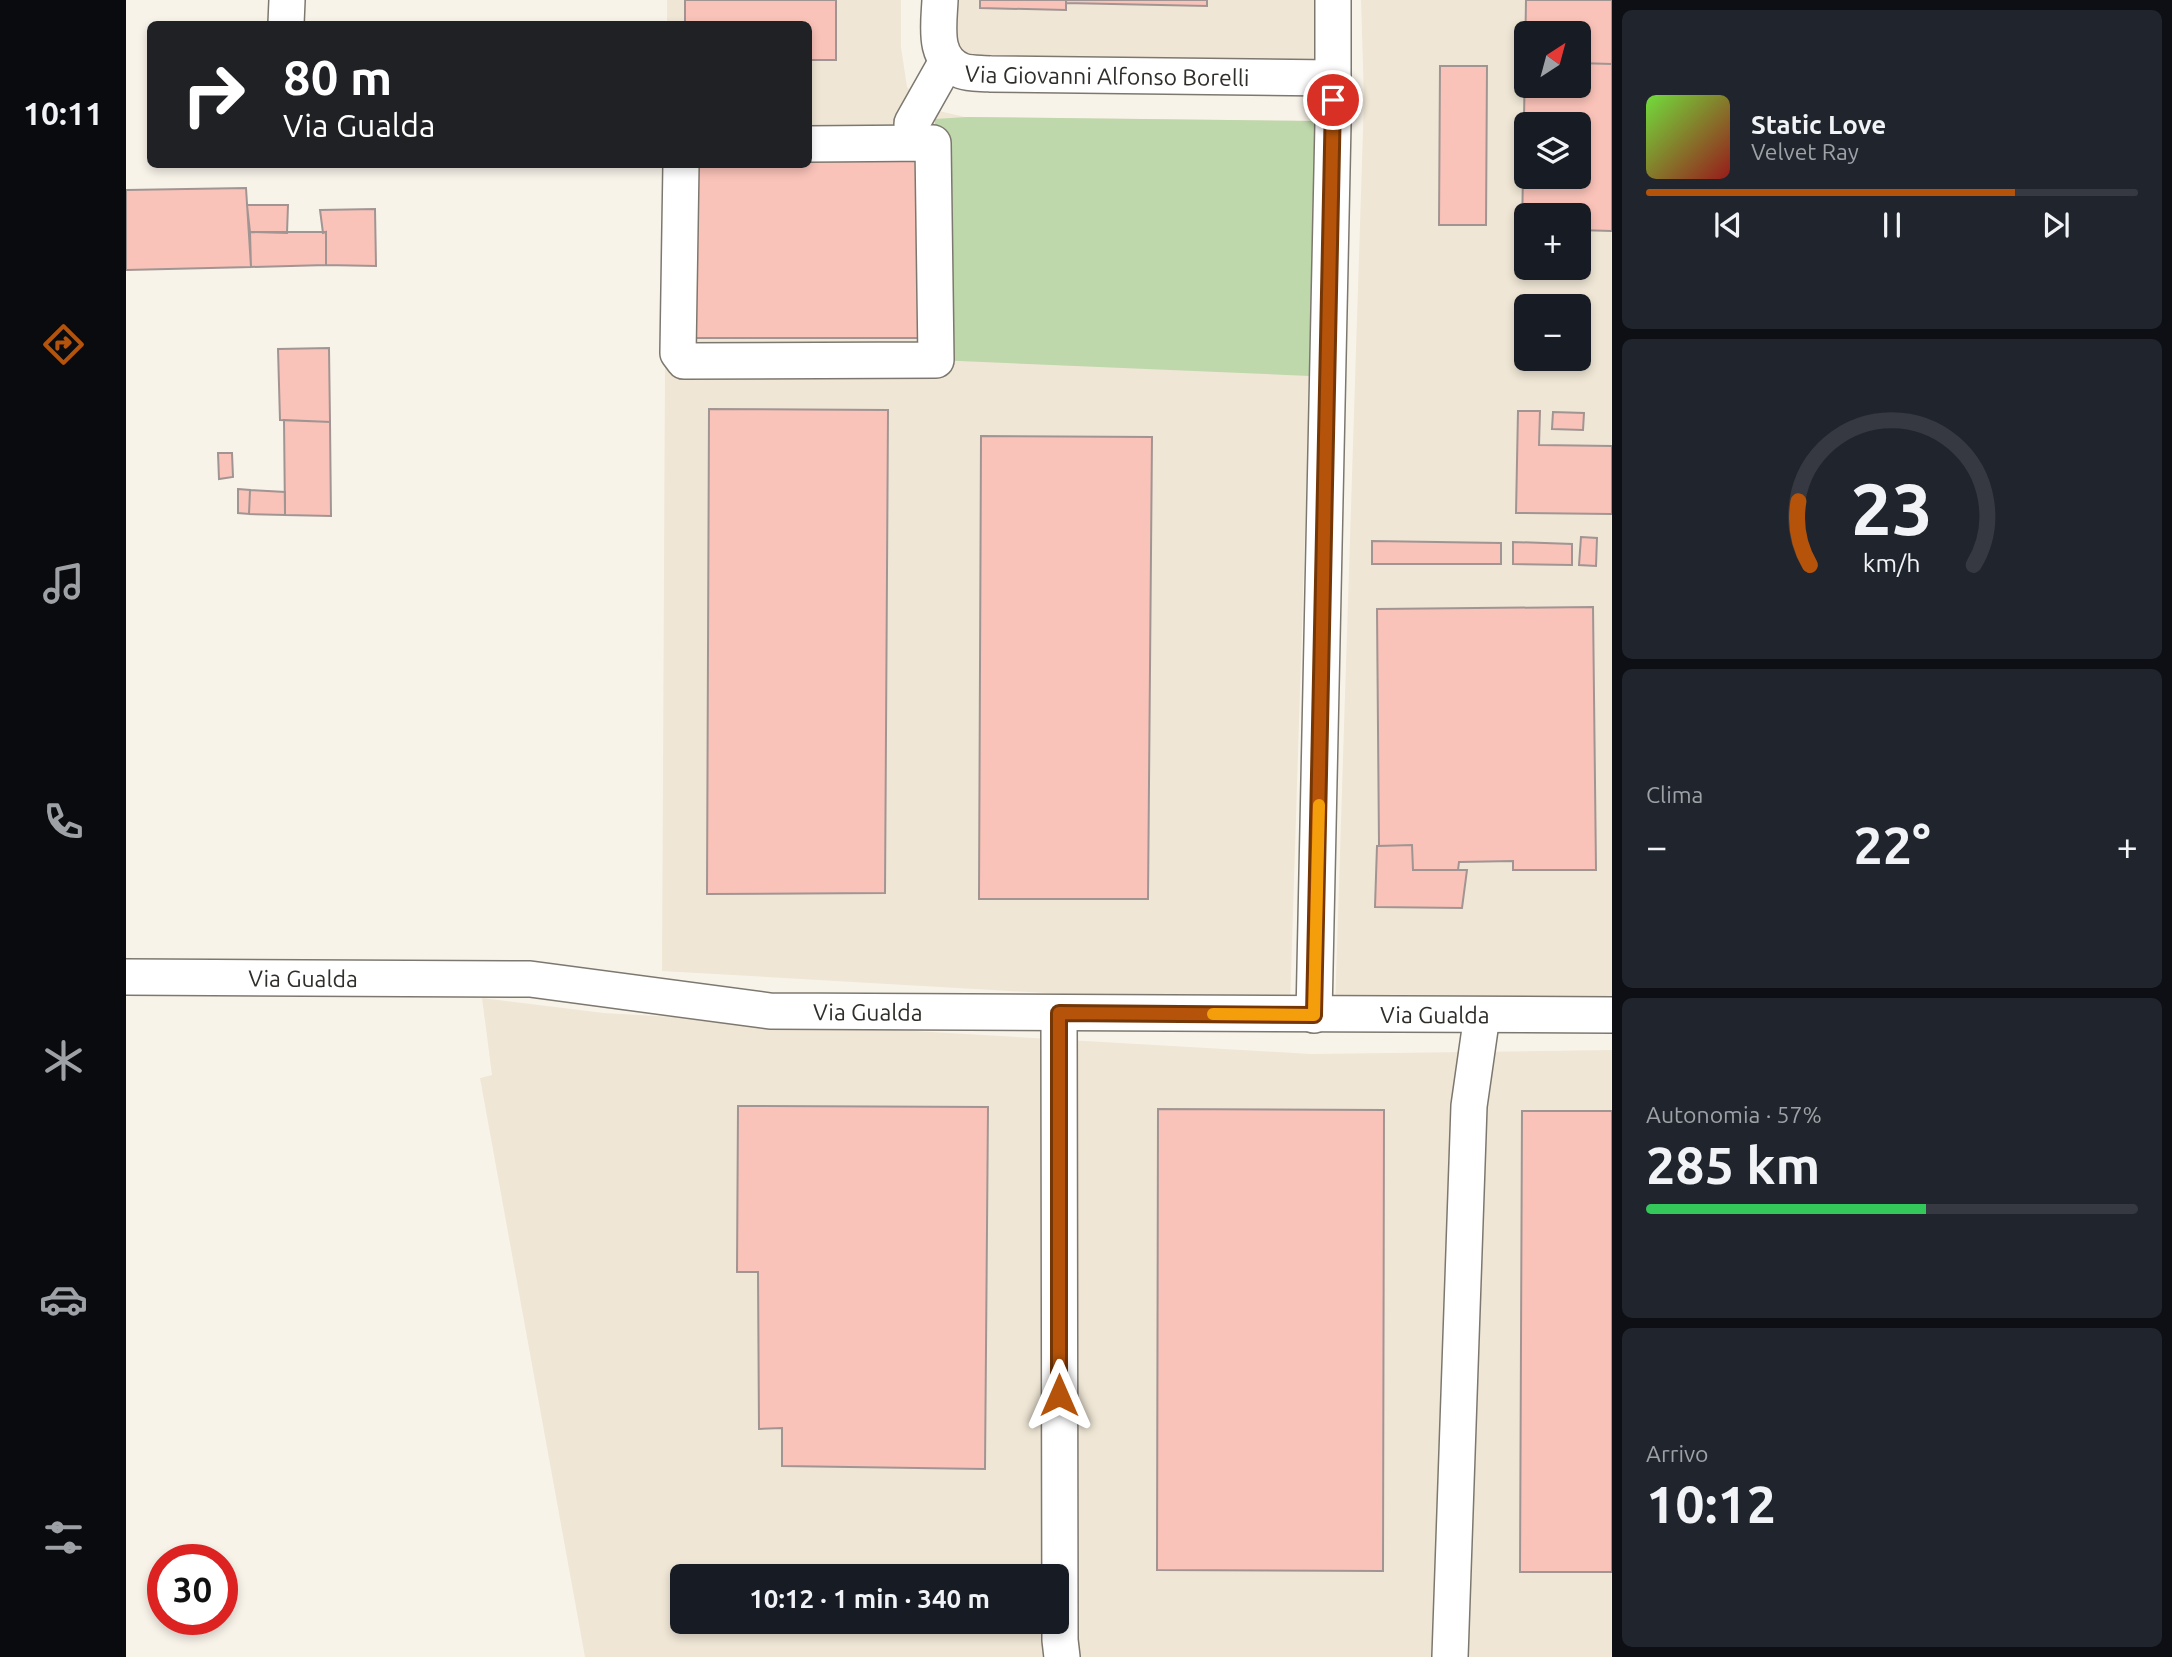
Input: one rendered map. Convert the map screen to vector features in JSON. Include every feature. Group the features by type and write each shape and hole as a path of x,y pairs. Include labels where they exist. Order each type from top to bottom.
{"street":[{"path":"286,21 287,0"},
{"name":"Via Giovanni Alfonso Borelli","path":"940,0 941,51 947,61 962,71 990,74 1333,78"},
{"path":"1314,1015 1333,0"},
{"path":"913,142 912,123 947,61"},
{"path":"681,168 678,353 684,361 936,360 933,143 812,144"},
{"name":"Via Gualda","path":"126,977 530,979 770,1011 1612,1015"},
{"path":"1059,1013 1062,1657"},
{"path":"1450,1657 1469,1106 1482,1015"}],"shaded area":[{"path":"667,0 901,0 901,47 907,87 926,108 965,117 1318,121 1290,1007 662,971 666,168 812,168 812,21 667,21"},
{"path":"946,0 1316,0 1318,76 949,67"},
{"path":"1361,0 1612,0 1612,1004 1335,1009 1364,99"},
{"path":"482,998 604,1013 1311,1054 1612,1050 1612,1657 585,1657 480,1078 492,1075"}],"green space":[{"path":"967,117 1318,121 1310,376 936,360 935,119"}],"building":[{"path":"685,0 836,0 836,60 812,60 812,21 685,21"},
{"path":"980,0 1066,0 1066,10 980,8"},
{"path":"1066,0 1207,0 1207,6 1066,3"},
{"path":"1526,0 1612,0 1612,64 1591,63 1591,21 1526,21"},
{"path":"1591,63 1612,64 1612,231 1591,230 1591,203 1522,203 1523,189 1591,189 1591,112 1524,112 1524,98 1591,98"},
{"path":"1440,66 1487,66 1486,225 1439,225"},
{"path":"812,151 921,151 921,338 683,338 690,168 812,168"},
{"path":"246,188 251,267 126,270 126,190"},
{"path":"247,205 288,205 287,233 250,232"},
{"path":"375,209 376,266 326,265 326,232 323,233 320,210"},
{"path":"250,232 326,232 326,265 251,267"},
{"path":"329,348 330,422 280,420 278,349"},
{"path":"709,409 888,410 885,893 707,894"},
{"path":"1518,411 1540,411 1539,445 1612,446 1612,514 1516,513"},
{"path":"1553,412 1584,413 1583,430 1552,429"},
{"path":"284,420 330,422 331,516 285,515"},
{"path":"981,436 1152,437 1148,899 979,899"},
{"path":"218,453 232,453 233,477 219,479"},
{"path":"238,489 250,490 249,514 238,513"},
{"path":"250,490 285,492 285,515 249,514"},
{"path":"1581,537 1597,538 1596,566 1579,565"},
{"path":"1372,541 1501,543 1501,564 1372,564"},
{"path":"1513,542 1572,544 1572,565 1513,564"},
{"path":"1593,607 1596,870 1513,870 1513,861 1459,862 1458,870 1413,870 1412,845 1379,846 1377,609"},
{"path":"1412,845 1413,870 1467,870 1462,908 1375,907 1377,846"},
{"path":"738,1106 988,1107 985,1469 782,1466 782,1428 759,1429 758,1272 737,1272"},
{"path":"1158,1109 1384,1110 1383,1571 1157,1570"},
{"path":"1522,1111 1612,1111 1612,1572 1520,1572"}],"slow traffic":[{"path":"1213,1014 1314,1015 1319,805"}],"route":[{"path":"1059,1395 1059,1013 1314,1015 1333,100"}]}
